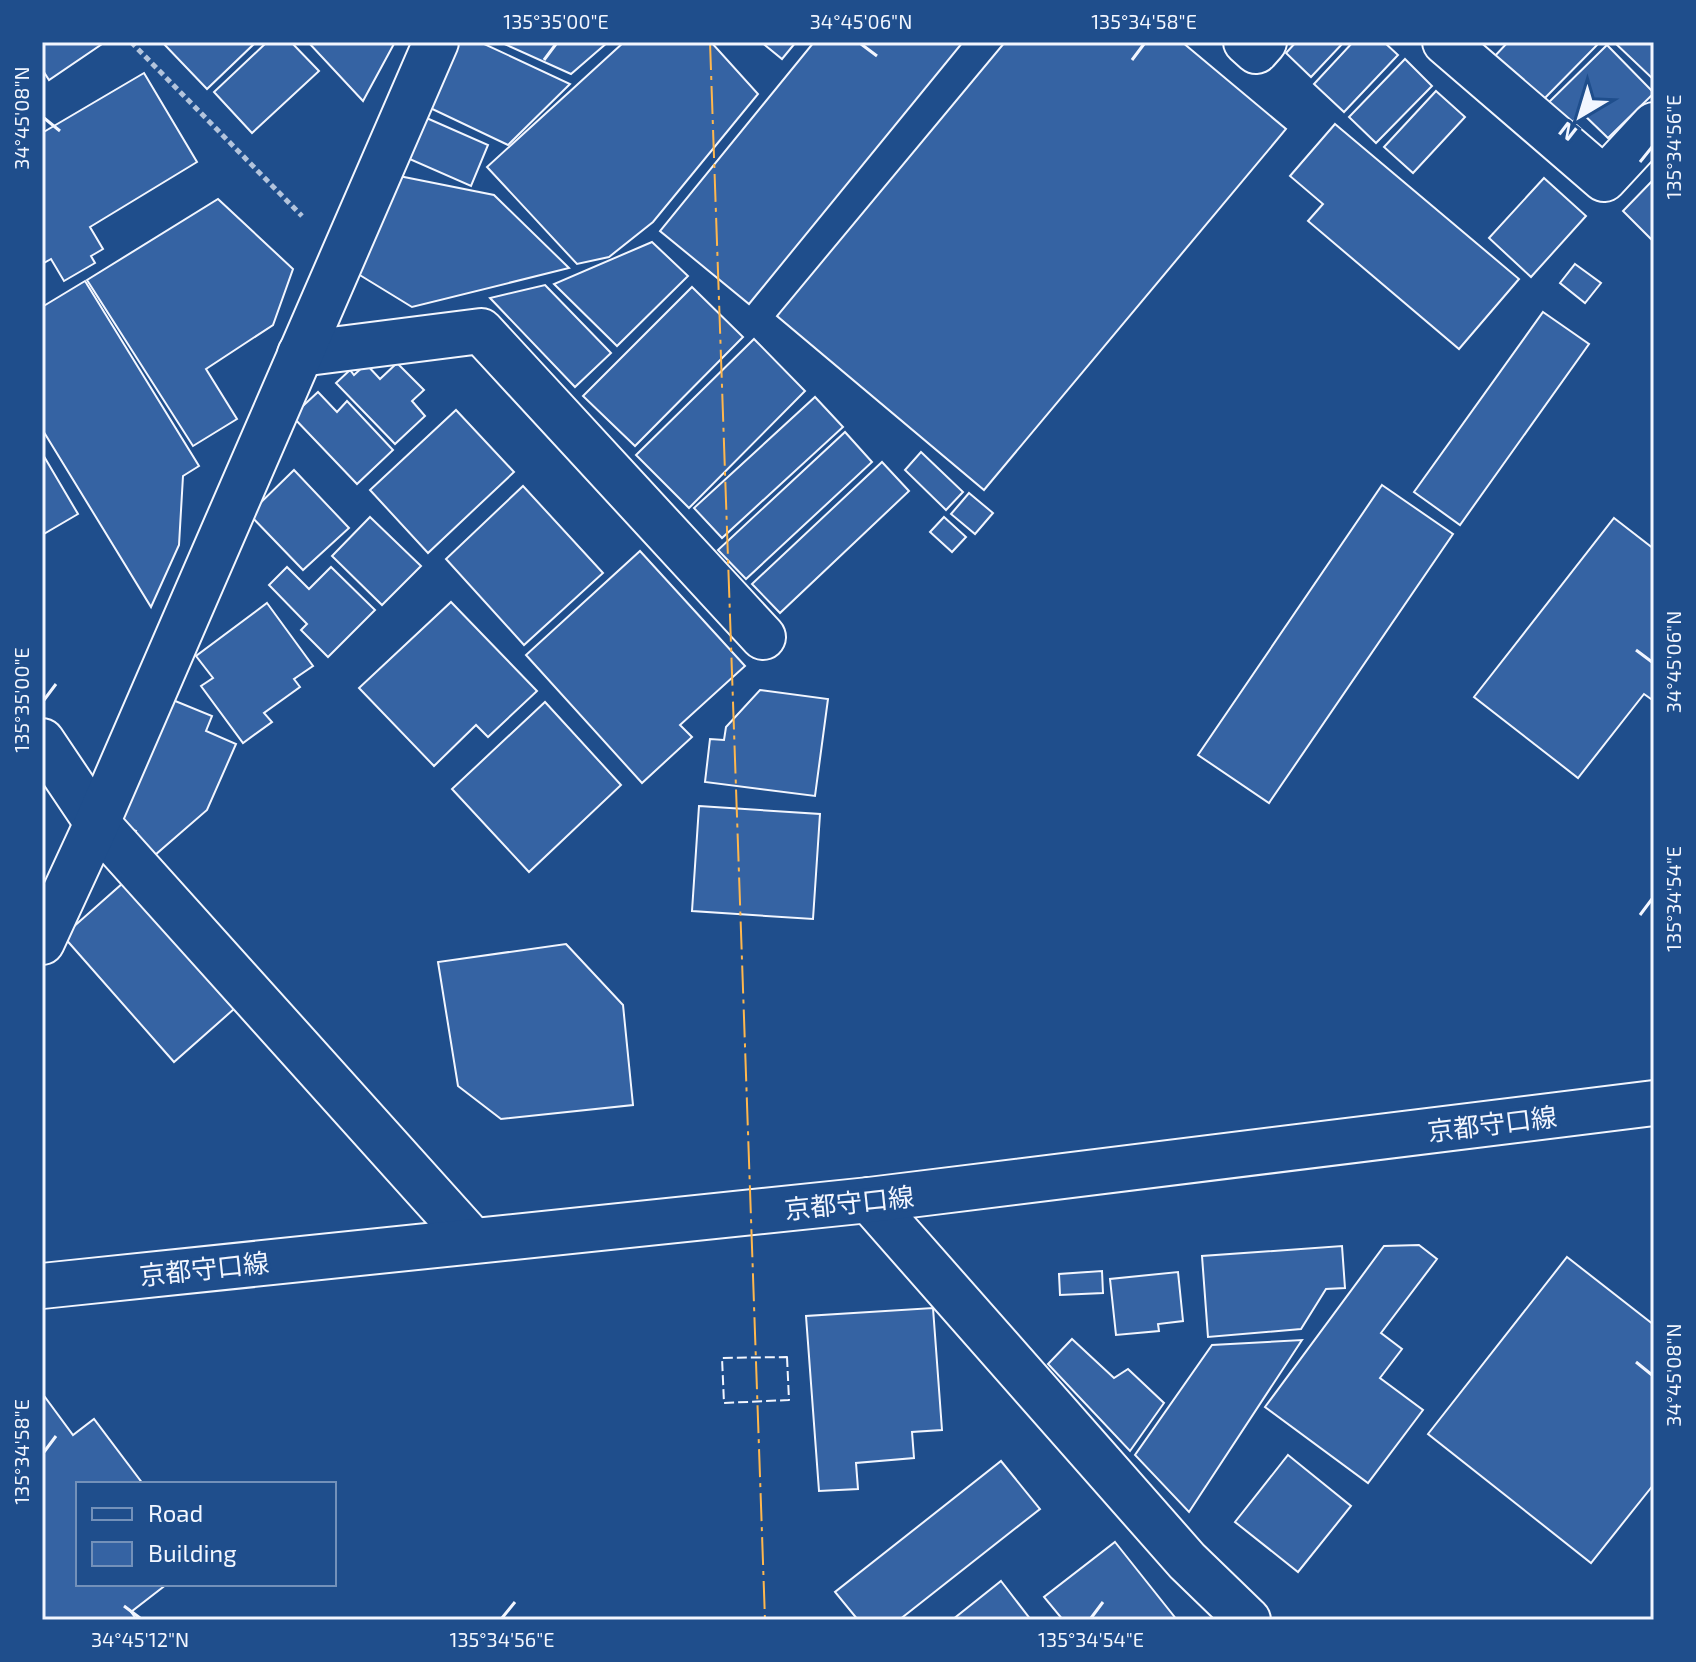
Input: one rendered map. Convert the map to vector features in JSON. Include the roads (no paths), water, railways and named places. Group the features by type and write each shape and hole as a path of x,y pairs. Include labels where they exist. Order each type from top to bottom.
{"street":[{"path":"42,942 97,823 436,42"},
{"path":"1246,42 1256,51 1264,42"},
{"path":"1445,42 1604,179 1654,125"},
{"path":"300,354 481,331 763,637"},
{"path":"42,741 97,823 472,1240"},
{"name":"京都守口線","path":"42,1286 869,1200 1654,1103"},
{"path":"869,1200 1187,1561 1248,1620"}]}
